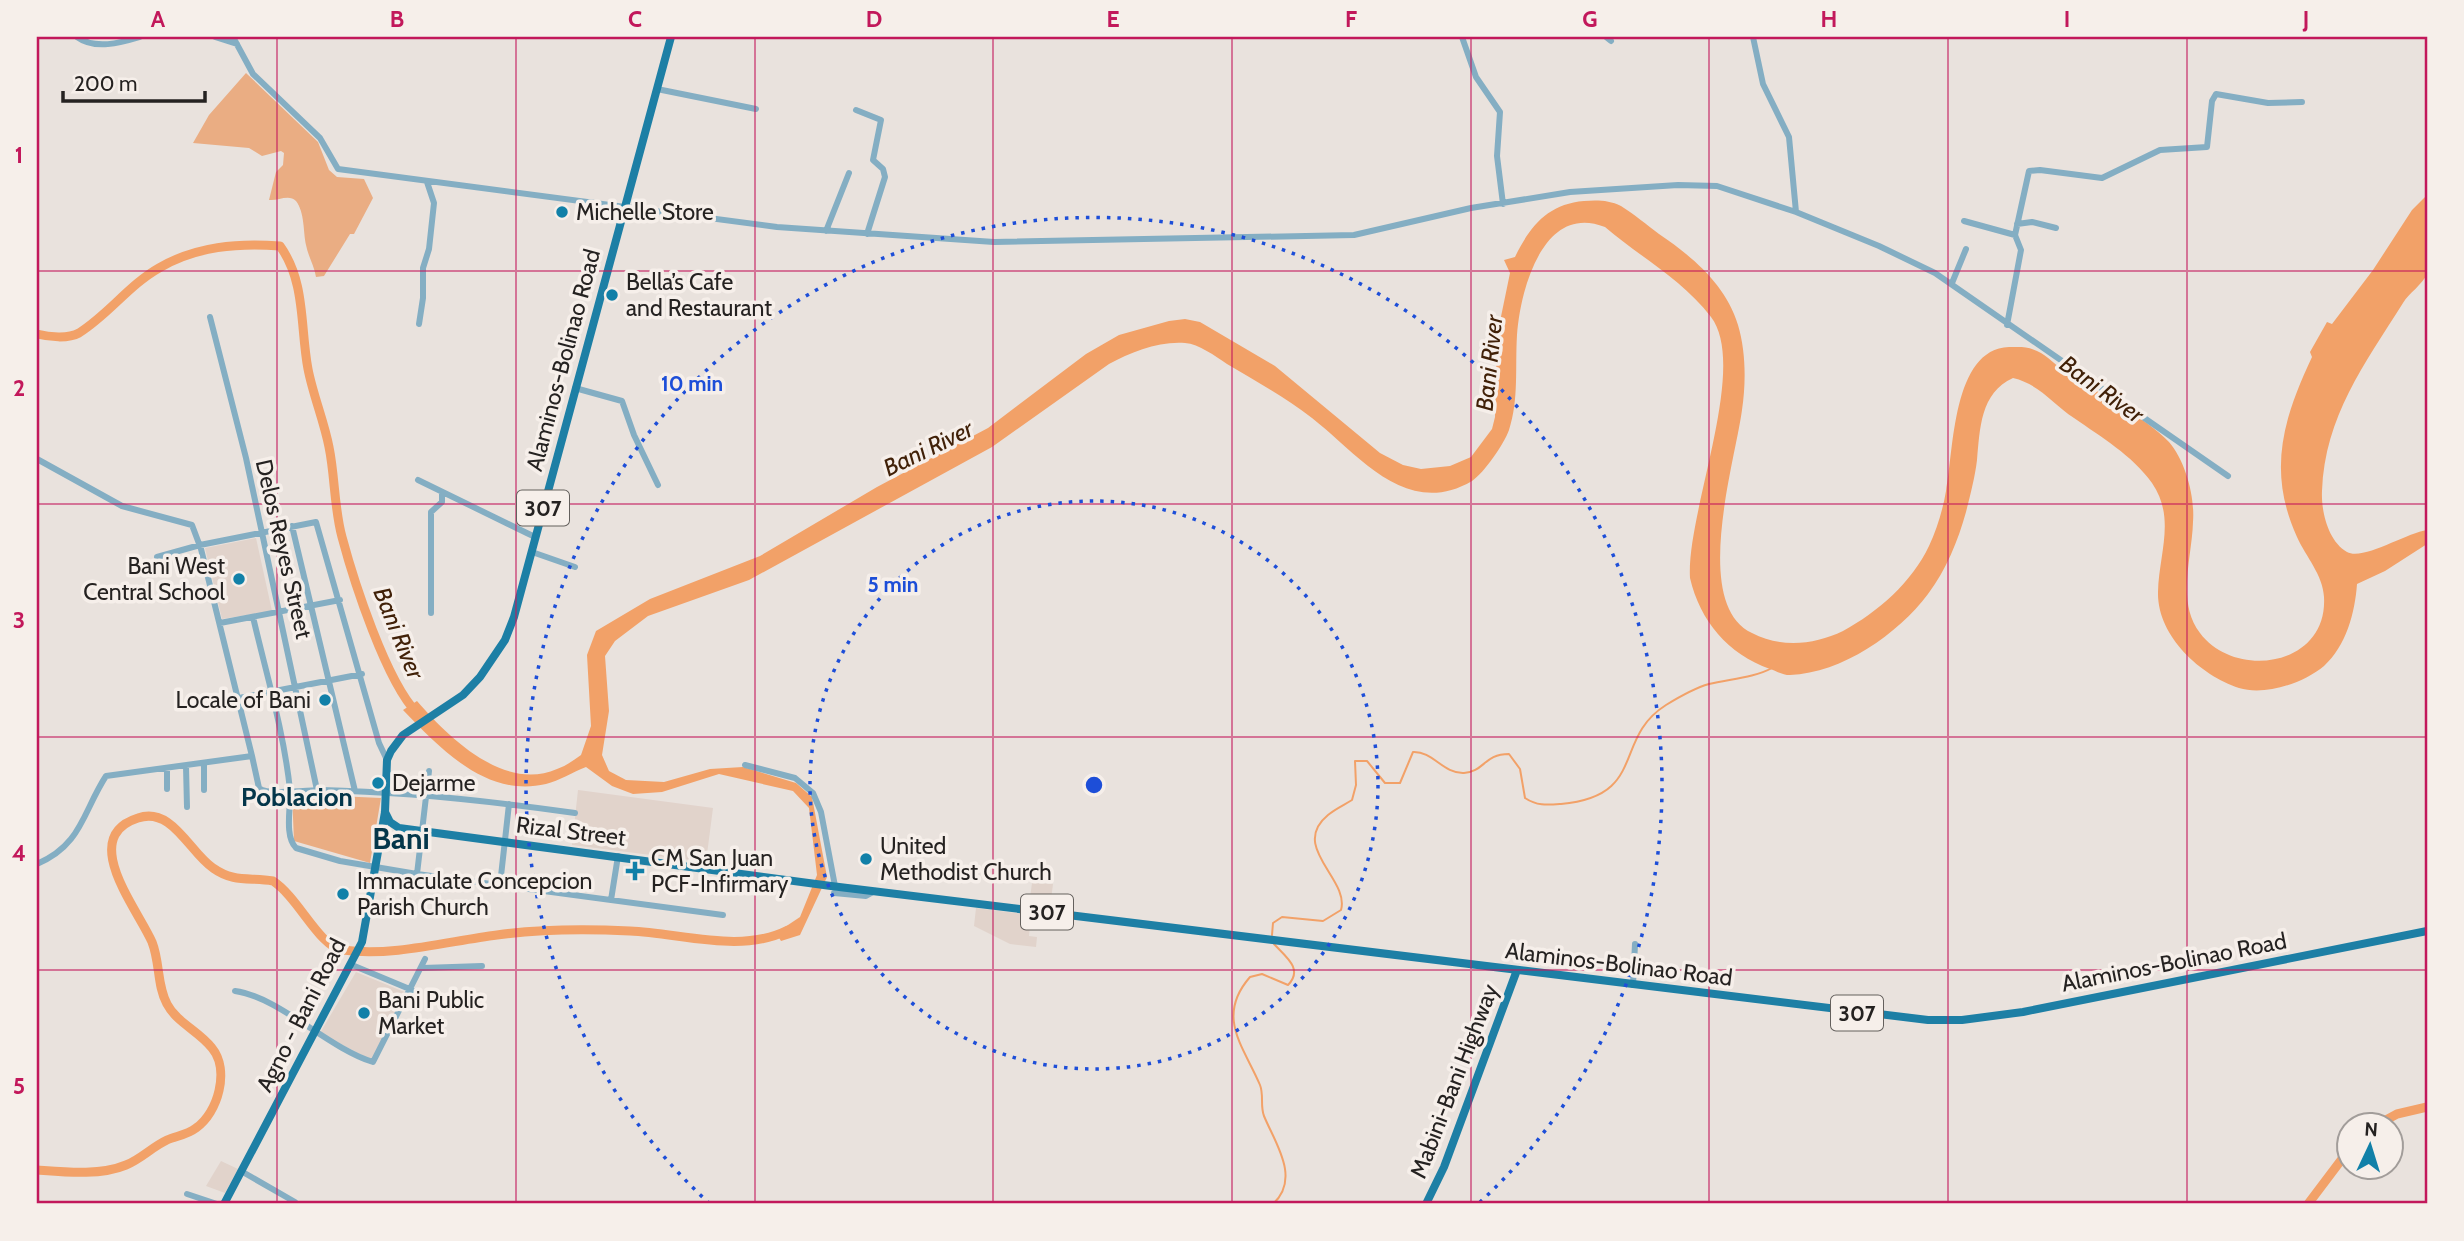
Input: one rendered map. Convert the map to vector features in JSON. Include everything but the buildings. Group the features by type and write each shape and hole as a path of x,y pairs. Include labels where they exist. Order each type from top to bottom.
{"main road":[{"name":"Alaminos-Bolinao Road","path":"387,760 397,741 463,695 480,677 505,640 536,537 671,37"},
{"path":"387,760 385,812 388,820 399,828"},
{"name":"Agno - Bani Road","path":"224,1204 362,942 385,812"},
{"path":"381,833 399,828"},
{"name":"Rizal Street","path":"399,828 802,882"},
{"name":"Alaminos-Bolinao Road","path":"802,882 833,888 876,891 1894,1017 1962,1020 2050,1007 2427,931"},
{"name":"Mabini-Bani Highway","path":"1426,1204 1444,1167 1517,970"}],"street":[{"path":"77,37 84,41 110,45 140,37"},
{"path":"215,37 237,44"},
{"path":"233,37 253,74 320,138 338,169 826,231 1032,242 1354,235 1570,192 1704,184 1727,188 1796,212 1879,246 1952,283 2007,325 2228,476"},
{"path":"1462,37 1476,77 1500,111 1497,156 1503,204"},
{"path":"1753,37 1763,84 1789,137 1796,212"},
{"path":"657,89 756,110"},
{"path":"2007,325 2021,250 2015,235 2029,171 2102,178 2160,150 2207,147 2212,101 2216,94 2268,103 2302,103"},
{"path":"856,110 881,120 873,160 883,169 885,177 867,234"},
{"path":"826,231 849,173"},
{"path":"419,324 423,303 423,268 429,249 434,203 427,181"},
{"path":"1964,221 2015,235"},
{"path":"2017,224 2032,222 2056,228"},
{"path":"1952,283 1966,249"},
{"name":"Delos Reyes Street","path":"210,317 246,458 317,790"},
{"path":"575,388 622,401 638,445 659,485"},
{"path":"37,459 122,506 188,524 197,533 261,790 426,794 575,813"},
{"path":"418,480 536,537"},
{"path":"431,612 431,512 442,502 442,492"},
{"path":"158,556 313,521 318,524 362,674 379,743 387,760"},
{"path":"292,526 355,791"},
{"path":"531,552 575,567"},
{"path":"220,623 340,600"},
{"path":"253,617 290,791 293,846 313,854 417,874 723,915"},
{"path":"239,698 362,674"},
{"path":"37,863 49,858 74,837 106,776 251,755"},
{"path":"204,763 204,790"},
{"path":"745,765 795,778 813,793 821,812 833,888"},
{"path":"186,766 187,807"},
{"path":"167,768 167,789"},
{"path":"417,874 429,771"},
{"path":"500,885 509,804"},
{"path":"611,900 618,856"},
{"path":"1633,985 1635,944"},
{"path":"235,991 253,995 316,1033 373,1062 423,968 425,959"},
{"path":"352,964 412,989"},
{"path":"423,968 482,966"},
{"path":"241,1171 295,1202"},
{"path":"187,1194 217,1204"}],"shaded area":[{"path":"246,73 318,142 329,170 337,177 364,179 373,198 354,234 350,234 324,276 316,277 307,249 301,211 296,201 287,198 269,200 276,172 283,165 284,153 281,151 262,156 249,148 193,143 209,115"},
{"path":"2427,195 2427,274 2403,303 2349,392 2330,439 2322,491 2330,533 2347,552 2354,554 2374,550 2427,530 2427,544 2385,571 2357,584 2348,628 2332,658 2306,678 2284,686 2260,690 2239,688 2210,674 2184,652 2165,624 2160,608 2158,592 2165,523 2159,496 2152,483 2116,447 2031,385 2013,378 2002,385 1988,402 1981,424 1972,486 1959,534 1940,575 1916,609 1867,649 1849,659 1810,673 1785,674 1755,663 1741,654 1718,634 1709,622 1690,578 1691,550 1720,404 1723,370 1721,340 1711,317 1674,280 1605,227 1584,223 1566,227 1551,239 1539,255 1530,275 1519,317 1515,395 1509,430 1493,458 1472,481 1448,491 1425,493 1404,487 1365,464 1292,404 1207,351 1185,343 1155,346 1109,364 992,447 749,580 648,616 615,641 605,656 609,711 602,755 609,771 626,780 664,782 710,769 743,767 796,783 812,797 827,877 800,935 781,941 776,933 800,917 817,875 809,808 793,791 719,774 662,792 633,794 612,786 586,767 546,784 504,784 466,767 433,740 403,710 417,701 461,744 498,767 517,773 537,774 564,766 581,755 591,726 587,655 596,631 650,599 760,556 877,487 988,428 1086,354 1119,335 1169,321 1185,319 1200,322 1275,366 1380,453 1403,465 1421,469 1450,466 1471,457 1492,429 1495,417 1497,336 1510,273 1504,260 1515,257 1534,226 1550,212 1584,201 1621,206 1672,243 1707,273 1733,311 1741,335 1744,389 1726,496 1720,563 1724,593 1734,617 1752,633 1786,643 1809,642 1832,636 1869,615 1904,584 1922,559 1939,519 1946,491 1954,428 1966,383 1976,365 1990,352 2020,347 2041,353 2067,373 2135,415 2169,442 2185,470 2192,502 2187,594 2193,621 2200,633 2216,648 2235,657 2256,661 2277,659 2296,652 2311,639 2321,621 2324,597 2317,574 2297,537 2283,490 2282,446 2293,402 2312,357 2310,352 2327,322 2332,324 2373,270 2412,210"},
{"name":"Bani West Central School","path":"256,538 272,611 222,619 205,548"},
{"path":"578,790 713,808 706,862 572,845"},
{"path":"292,794 381,798 370,863 294,841"},
{"path":"1032,883 1053,884 1050,908 1029,905"},
{"path":"976,908 1031,915 1029,936 1037,937 1036,947 1010,944 974,926"},
{"name":"Bani Public Market","path":"356,972 407,993 373,1061 320,1033"},
{"path":"221,1161 238,1169 225,1193 206,1186"}],"waterway":[{"name":"Bani River","path":"37,334 64,337 79,333 148,275 188,255 233,246 280,246 294,274 298,290 308,369 329,447 337,515 347,556 383,655 405,698 417,713"},
{"path":"1272,935 1273,923 1282,917 1323,921 1341,910 1337,887 1317,851 1315,839 1318,827 1328,815 1352,800 1356,785 1355,761 1367,761 1385,783 1400,783 1413,752 1426,755 1450,770 1464,773 1476,770 1494,757 1509,754 1520,769 1525,798 1529,801 1551,805 1588,799 1607,790 1618,778 1639,734 1650,719 1666,705 1704,686 1772,668"},
{"path":"37,1170 94,1172 126,1165 162,1143 196,1128 210,1112 219,1091 221,1079 217,1057 207,1042 176,1016 167,1004 152,942 117,874 112,857 113,841 121,827 138,818 150,816 171,825 205,861 221,873 235,878 273,881 292,899 326,940 343,950 401,950 497,935 547,931 630,931 710,940 751,941 788,930"},
{"path":"1273,1204 1285,1183 1283,1160 1264,1116 1260,1085 1241,1045 1234,1019 1235,1005 1250,977 1262,974 1288,985 1292,979 1294,968 1274,944"},
{"path":"2404,1112 2427,1107"},
{"path":"2308,1204 2334,1170"}],"place":[{"name":"Michelle Store","path":"562,212"},
{"name":"Bella’s Cafe and Restaurant","path":"612,295"},
{"name":"Bani West Central School","path":"239,579"},
{"name":"Locale of Bani","path":"325,700"},
{"name":"Dejarme","path":"378,783"},
{"name":"United Methodist Church","path":"866,859"},
{"name":"CM San Juan PCF-Infirmary","path":"635,871"},
{"name":"Immaculate Concepcion Parish Church","path":"343,894"},
{"name":"Bani Public Market","path":"364,1013"}],"district":[{"name":"Poblacion","path":"297,797"},
{"name":"Bani","path":"401,838"}]}
